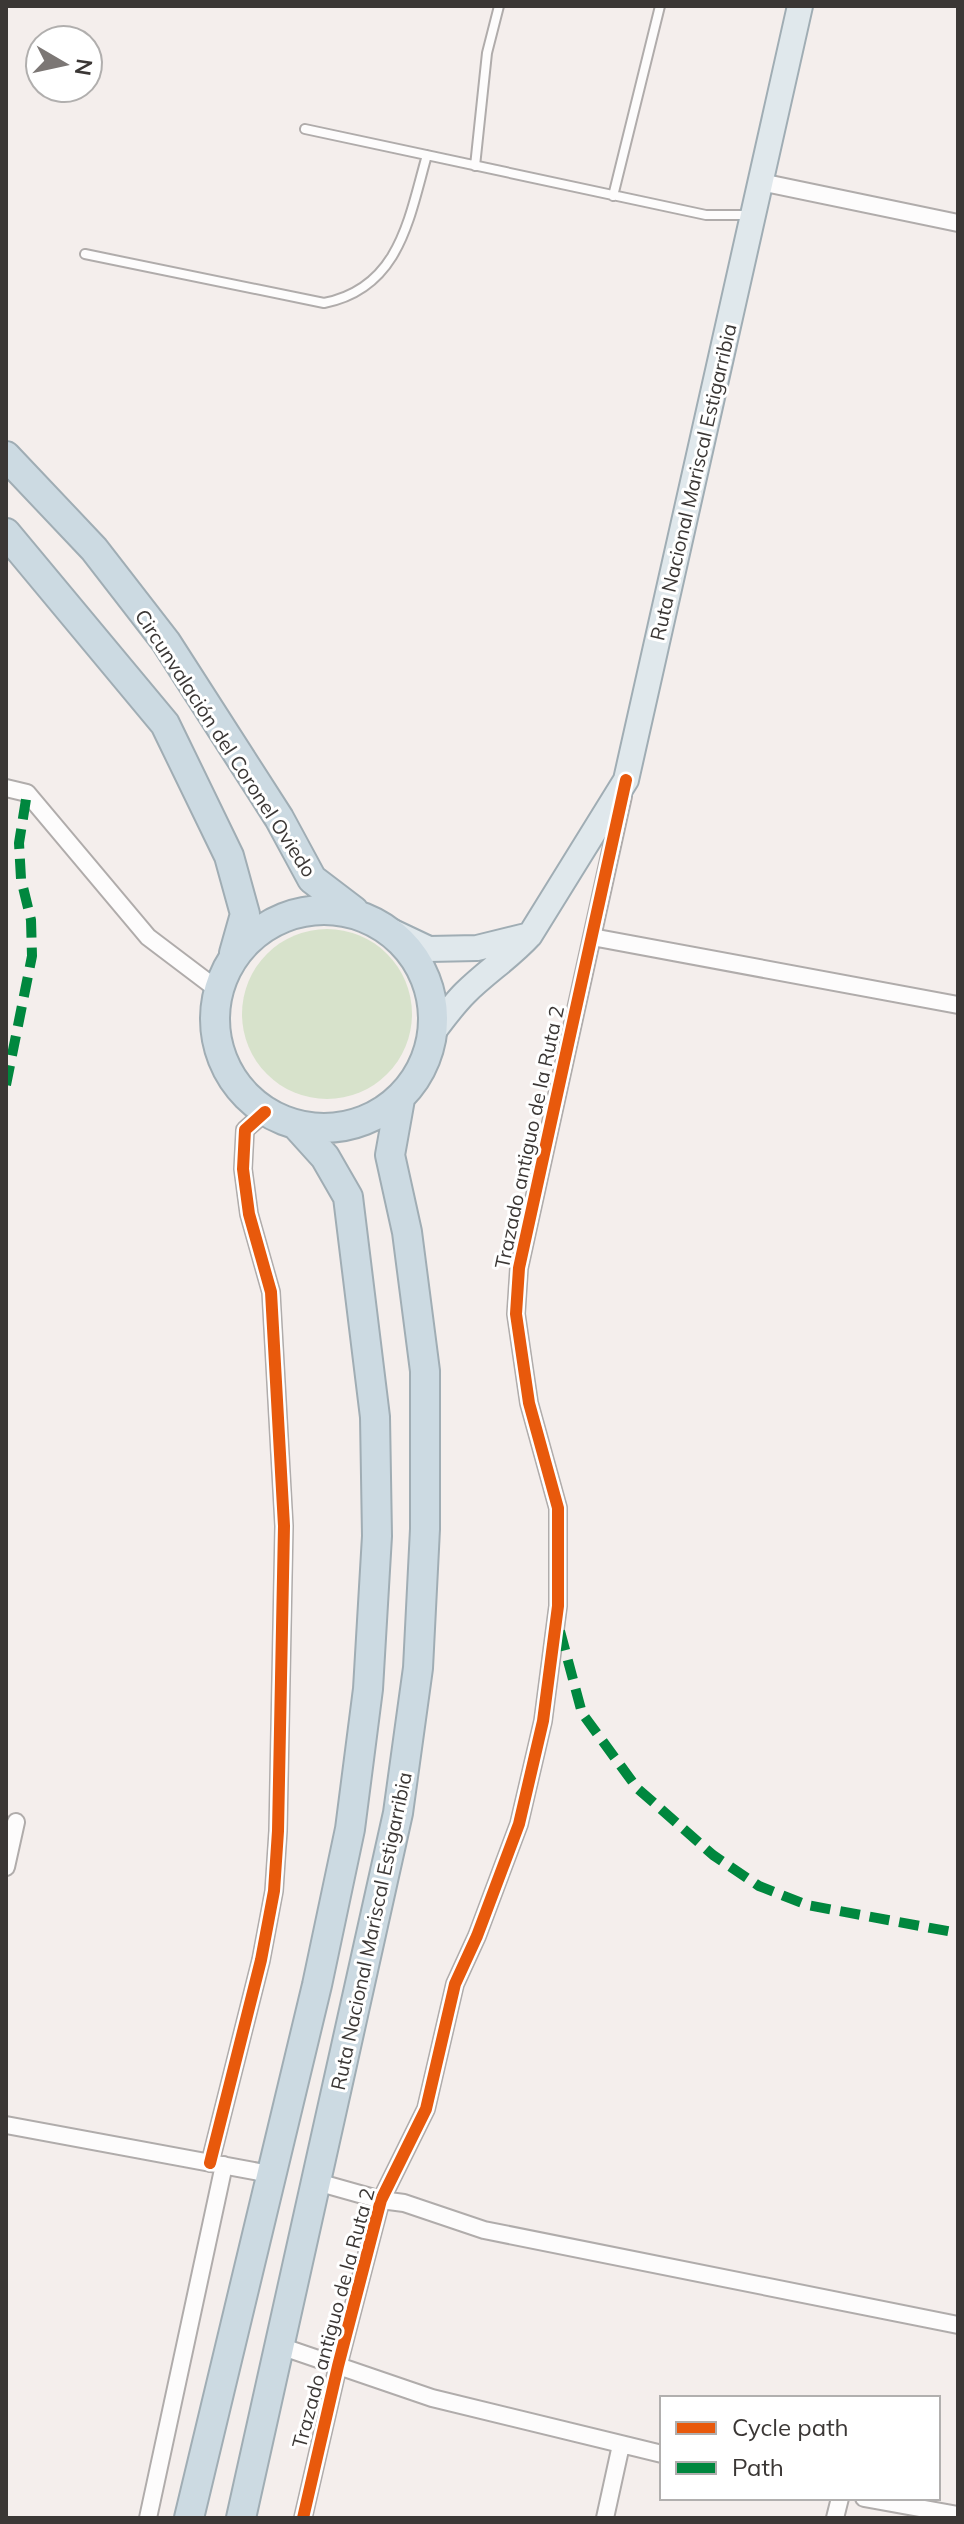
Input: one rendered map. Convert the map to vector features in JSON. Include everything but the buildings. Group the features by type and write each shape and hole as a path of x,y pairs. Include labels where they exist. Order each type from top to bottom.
{"highway":[{"name":"Circunvalación del Coronel Oviedo","path":"6,456 94,549 166,642 279,818 312,879 358,914"},
{"name":"Circunvalación del Coronel Oviedo","path":"6,533 165,724 229,856 245,914 232,958"},
{"path":"323,908 358,914 391,931 417,959 431,994 433,1032 422,1068 400,1099 369,1120 333,1129 297,1126 265,1112 239,1089 221,1059 214,1024 218,990 232,958 256,932 288,914 323,908"},
{"name":"Ruta Nacional Mariscal Estigarribia","path":"241,2518 398,1813 418,1668 425,1529 425,1371 407,1232 390,1155 400,1099"},
{"name":"Ruta Nacional Mariscal Estigarribia","path":"189,2518 317,1985 350,1829 368,1689 377,1536 375,1417 348,1197 325,1157 297,1126"}],"main road":[{"name":"Ruta Nacional Mariscal Estigarribia","path":"433,1032 462,996 511,956 530,935 626,780 800,6"},
{"path":"391,931 429,949 477,948 530,935"}],"street":[{"path":"761,182 958,223"},
{"name":"Trazado antiguo de la Ruta 2","path":"303,2518 381,2200 426,2109 455,1984 477,1936 519,1824 543,1721 558,1606 558,1508 529,1403 516,1314 519,1268 626,780"},
{"path":"6,788 27,793 148,937 218,990"},
{"path":"592,937 958,1005"},
{"path":"148,2518 274,1891 284,1526 271,1292 249,1214 243,1169 245,1130 265,1112"},
{"path":"6,1867 16,1822"},
{"path":"6,2125 270,2174"},
{"path":"317,2182 381,2200 404,2203 484,2230 958,2325"},
{"path":"280,2346 432,2398 660,2454"},
{"path":"605,2518 621,2445"},
{"path":"875,2500 958,2515"}],"lane":[{"path":"475,166 487,53 499,6"},
{"path":"613,196 660,6"},
{"path":"305,129 706,215 755,215"},
{"path":"85,254 324,303 345,299 368,286 402,241 427,155"}],"green space":[{"path":"327,929 359,936 387,954 405,982 412,1014 405,1046 387,1074 359,1092 327,1099 295,1092 267,1074 249,1046 242,1014 249,982 267,954 295,936"}],"marked path":[{"path":"6,1085 32,956 31,920 21,879 19,843 27,793"},
{"path":"560,1631 582,1713 637,1788 713,1855 759,1886 807,1905 958,1933"}],"cycle path":[{"path":"303,2518 381,2200 426,2109 455,1984 477,1936 519,1824 543,1721 558,1606 558,1508 529,1403 516,1314 519,1268 626,780"},
{"path":"210,2163 261,1960 274,1891 278,1831 284,1526 271,1292 249,1214 243,1169 245,1130 265,1112"}]}
